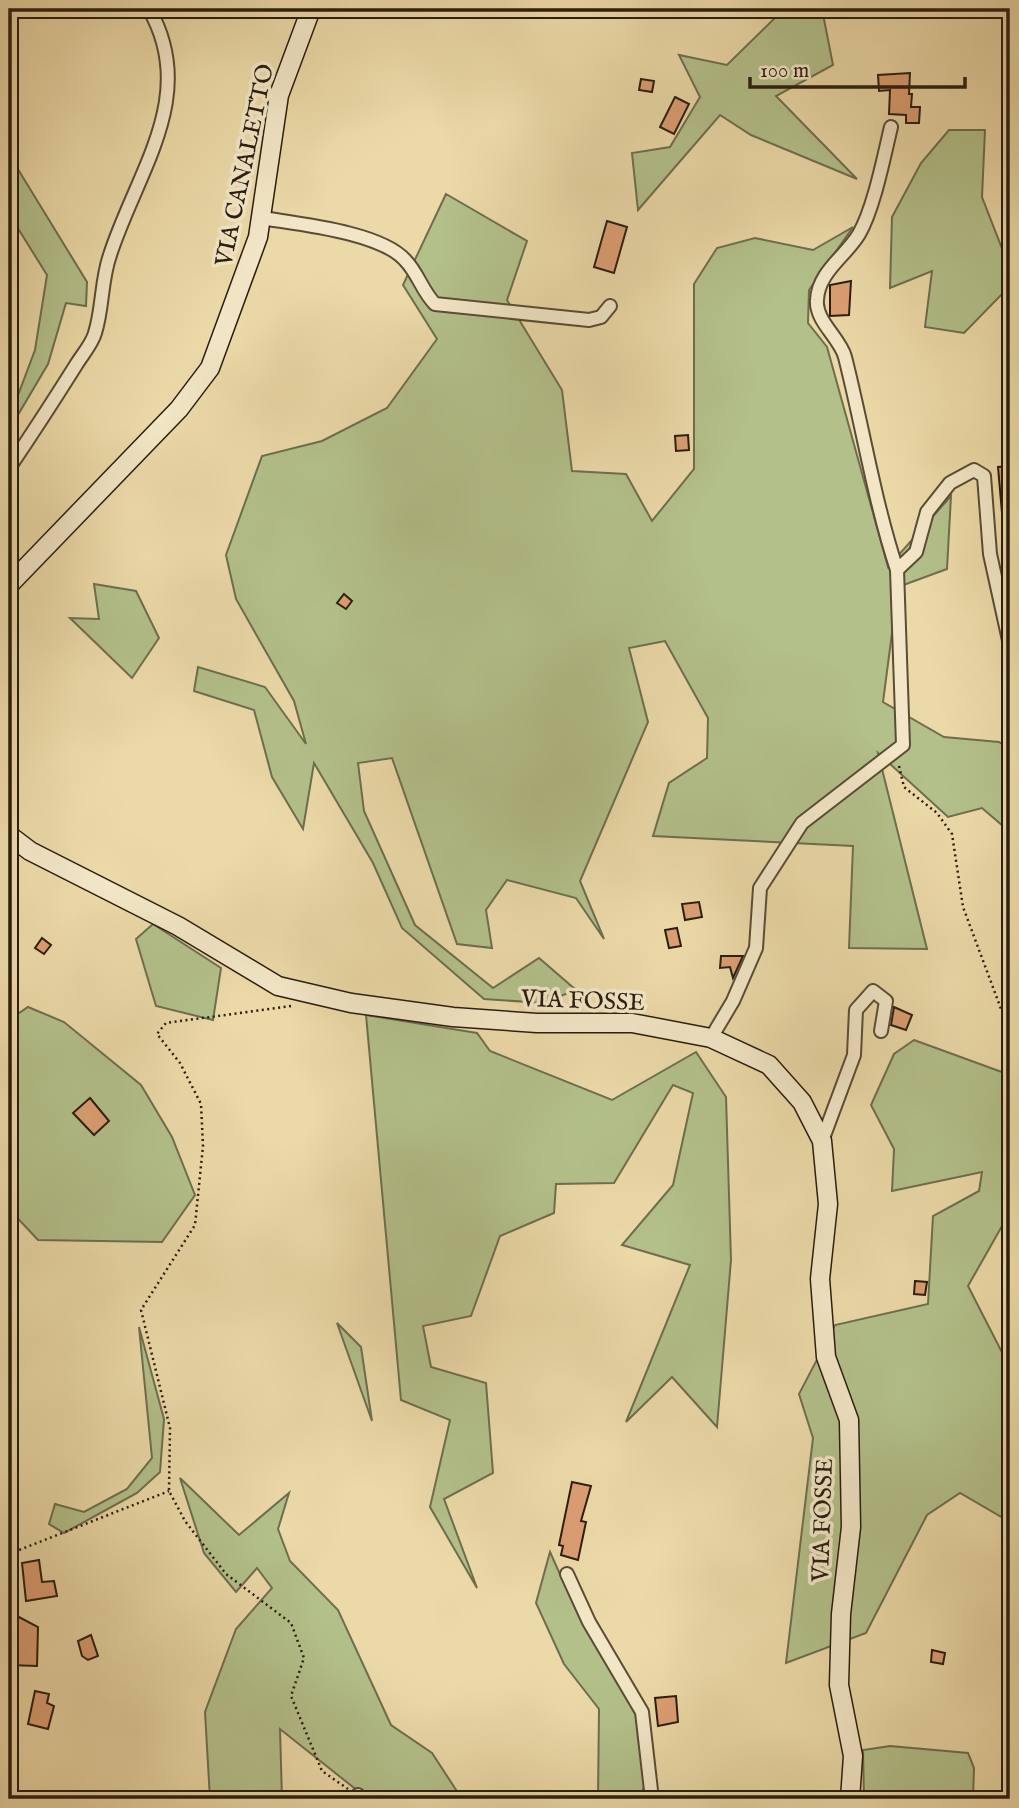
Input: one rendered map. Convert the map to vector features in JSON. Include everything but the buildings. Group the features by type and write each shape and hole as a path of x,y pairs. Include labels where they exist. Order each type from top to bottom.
{"street":[{"path":"9,468 95,335 108,259 155,139 169,89 170,71 160,29 149,9"},
{"name":"VIA CANALETTO","path":"9,585 200,384 230,321 251,262 262,218 279,95 311,9"},
{"path":"711,1038 733,1001 756,948 760,888 802,823 903,745 897,570 883,529 844,353 825,324 816,302 824,275 859,233 882,167 891,127"},
{"path":"262,218 368,240 397,252 407,261 435,304 589,320 601,317 610,306"},
{"path":"897,570 916,552 927,512 950,483 974,470 984,476 990,554 1010,645"},
{"name":"VIA FOSSE","path":"9,835 30,851 178,926 278,986 351,1003 453,1017 537,1023 632,1023 711,1038 769,1065 802,1102 822,1141 828,1204 820,1279 827,1357 849,1420 851,1527 841,1614 839,1685 853,1756 850,1799"},
{"path":"822,1141 854,1055 856,1010 873,991 886,1001 881,1031"},
{"path":"567,1574 589,1622 642,1712 652,1799"}],"path":[{"path":"895,750 904,787 937,813 952,834 963,907 1010,1033"},
{"path":"293,1005 166,1023 156,1034 180,1063 201,1104 203,1146 195,1225 141,1310 170,1428 169,1491 185,1521 226,1574 291,1623 304,1658 291,1696 322,1771 359,1797"},
{"path":"9,1553 169,1491"}],"green space":[{"path":"784,9 822,9 833,65 776,96 857,179 751,135 720,115 638,210 632,153 670,147 700,97 679,55 727,65"},
{"path":"949,130 985,130 982,197 1010,269 1010,303 1003,293 964,333 925,327 932,271 890,288 892,217 921,163"},
{"path":"9,163 16,166 87,282 86,306 66,303 48,364 9,430 9,419 35,350 47,275 9,214"},
{"path":"446,194 527,241 507,300 562,390 572,471 626,474 652,521 694,469 694,284 717,248 755,238 813,250 853,227 809,290 808,323 827,347 888,567 951,496 947,569 898,587 883,702 944,737 999,742 1010,749 1010,832 982,808 948,817 878,753 927,949 849,948 853,846 653,836 669,783 707,758 708,718 665,641 629,648 648,722 580,881 604,939 576,898 507,880 486,910 492,948 457,944 392,758 358,763 364,811 415,925 493,988 539,958 576,990 543,1003 484,999 402,928 373,863 314,763 303,829 272,777 254,710 194,691 198,667 265,687 306,744 294,701 236,599 226,555 262,456 322,441 387,408 437,339 403,285"},
{"path":"94,584 136,591 159,638 132,678 70,618 99,619"},
{"path":"153,924 221,968 213,1020 156,1006 136,939"},
{"path":"28,1007 64,1022 141,1085 172,1137 195,1195 162,1242 38,1240 9,1209 9,1020"},
{"path":"366,1015 477,1033 490,1051 612,1100 696,1052 726,1097 731,1260 717,1427 672,1377 626,1422 690,1265 622,1245 673,1185 693,1093 673,1085 614,1183 556,1184 554,1213 500,1236 471,1316 423,1326 431,1367 486,1383 493,1473 444,1499 477,1588 430,1507 450,1420 401,1400"},
{"path":"914,1040 1010,1075 1010,1212 968,1286 1010,1368 1010,1522 960,1493 927,1515 866,1633 786,1663 813,1438 799,1394 835,1325 928,1304 933,1216 979,1191 982,1172 892,1191 894,1149 871,1105 894,1054"},
{"path":"337,1323 361,1347 372,1421"},
{"path":"139,1327 164,1419 160,1472 137,1493 64,1533 49,1524 55,1504 84,1512 127,1489 152,1458"},
{"path":"180,1478 239,1535 289,1493 278,1529 290,1561 338,1610 391,1725 432,1753 462,1799 368,1799 280,1729 282,1799 210,1799 205,1712 236,1629 272,1588 257,1568 236,1592 204,1553"},
{"path":"550,1552 582,1623 631,1694 651,1771 639,1799 598,1799 599,1709 564,1664 536,1603"},
{"path":"890,1746 968,1753 974,1768 973,1799 864,1799 863,1750"}]}
